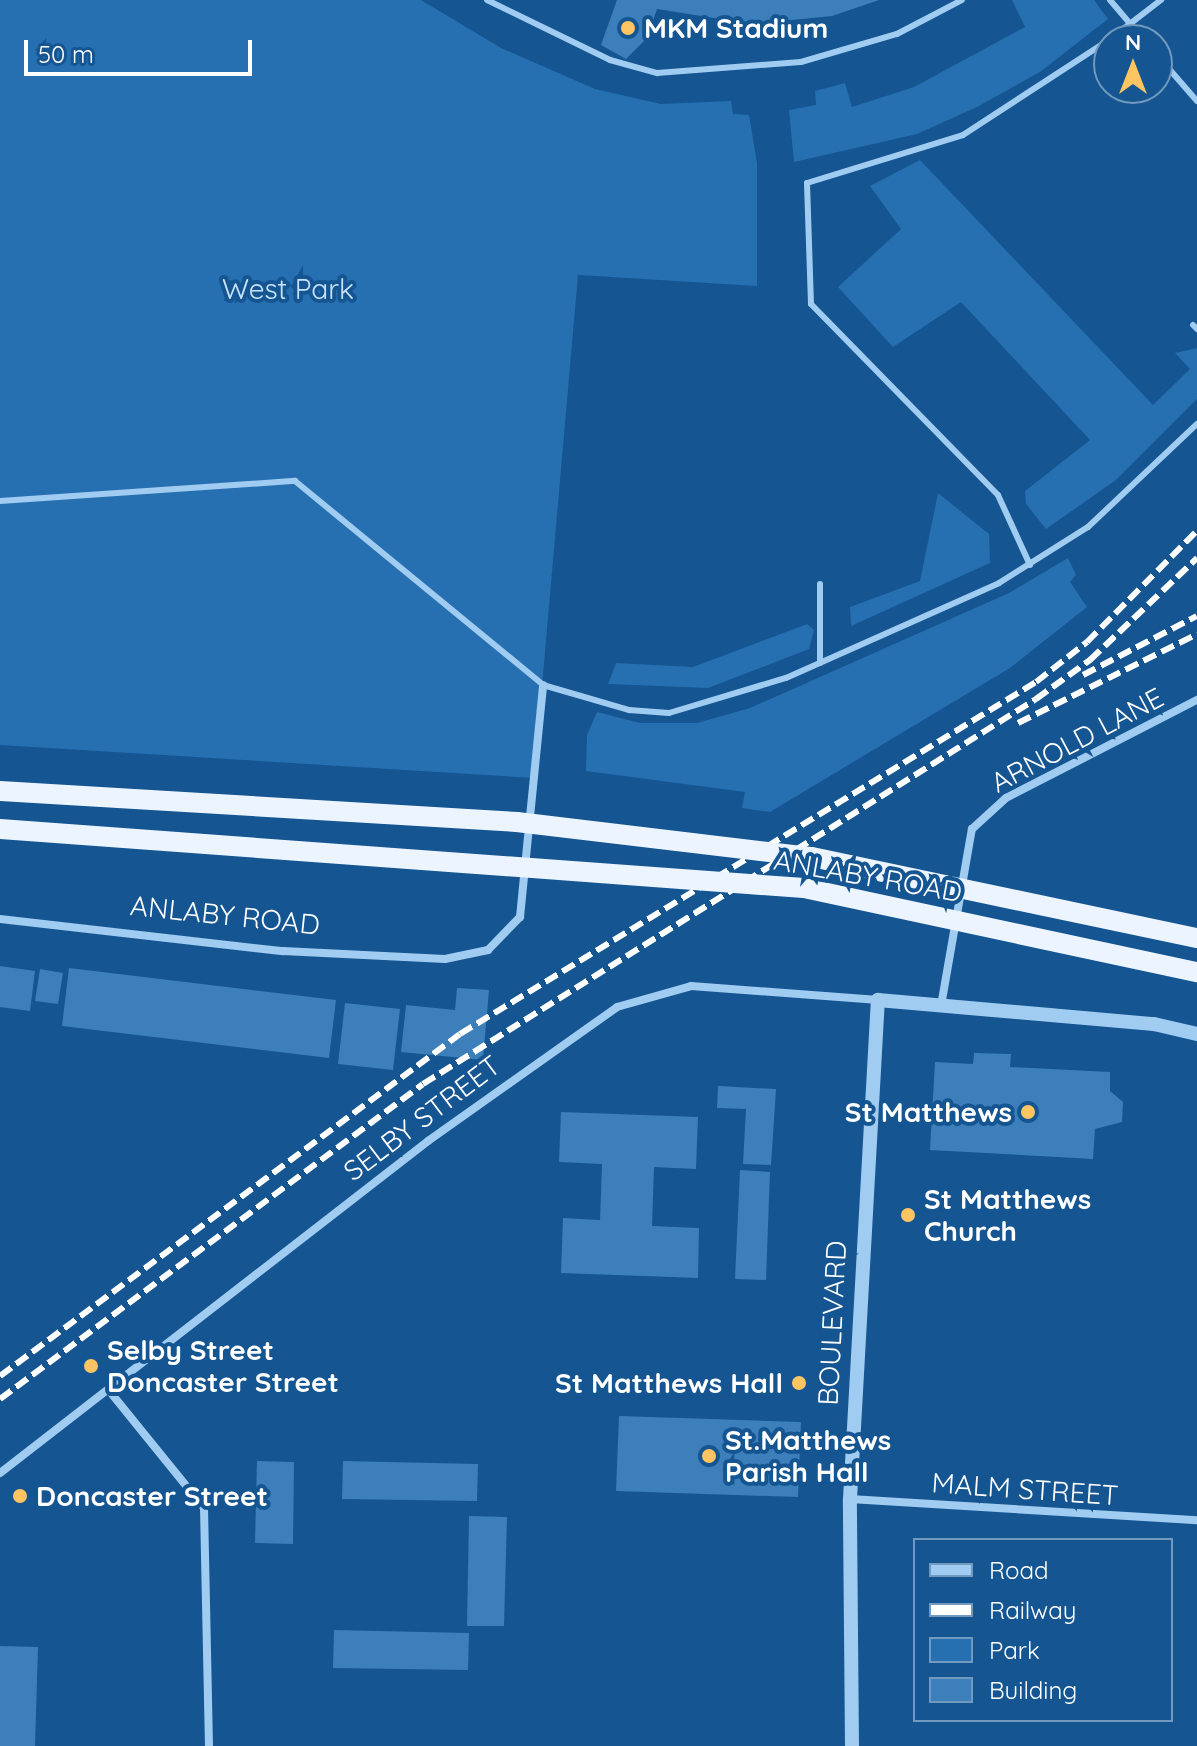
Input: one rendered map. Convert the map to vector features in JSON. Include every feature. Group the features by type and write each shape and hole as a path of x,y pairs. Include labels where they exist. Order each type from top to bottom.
{"main road":[{"name":"ANLABY ROAD","path":"0,791 517,822 812,857 1197,938"},
{"name":"ANLABY ROAD","path":"0,829 804,888 1197,972"}],"street":[{"name":"ANLABY ROAD","path":"0,919 283,951 445,959 488,950 520,917 543,685"},
{"name":"ARNOLD LANE","path":"941,1007 972,829 1006,798 1197,700"},
{"name":"SELBY STREET","path":"0,1473 111,1393 428,1141 617,1007 691,986 941,1007"},
{"name":"BOULEVARD","path":"852,1746 850,1499 878,1000"},
{"path":"941,1007 1154,1024 1197,1034"},
{"path":"111,1393 204,1508 209,1746"},
{"name":"MALM STREET","path":"850,1499 1197,1520"}],"lane":[{"path":"487,0 610,60 657,73 801,62 897,34 962,0"},
{"path":"1110,0 1130,24 1161,0"},
{"path":"1030,565 998,495 811,304 807,183 963,135 1093,50"},
{"path":"1173,73 1197,101"},
{"path":"0,501 295,481 543,685 629,710 669,713 820,663 1030,565 1100,517 1197,424"},
{"path":"820,584 820,663"}],"green space":[{"name":"West Park","path":"0,0 421,0 501,48 595,89 661,104 731,101 733,114 749,115 757,163 757,286 578,275 534,778 0,745"},
{"path":"1012,0 1094,0 1108,19 1102,24 1093,24 1093,31 1040,72 977,107 917,134 794,162 789,110 816,105 815,91 845,83 852,107 914,87 1025,27"},
{"path":"920,160 1153,405 1190,369 1175,353 1197,348 1197,399 1116,480 1046,529 1026,504 1025,491 1090,440 961,302 893,347 838,287 901,229 870,186"},
{"path":"938,493 989,534 990,563 851,626 850,607 920,581"},
{"path":"1068,558 1076,575 1070,582 1087,607 1010,668 770,812 742,808 745,792 586,771 587,735 597,712 640,723 697,723 750,708 1009,593"},
{"path":"807,624 814,630 809,649 708,688 608,684 616,663 693,667"}],"building":[{"name":"MKM Stadium","path":"617,0 879,0 832,16 752,24 657,9 647,38 626,59 601,45"},
{"path":"0,966 35,971 30,1011 0,1007"},
{"path":"69,968 336,1000 329,1058 62,1026"},
{"path":"40,969 63,973 58,1004 35,1001"},
{"path":"457,988 489,990 483,1060 401,1052 406,1005 455,1010"},
{"path":"345,1003 400,1009 393,1070 338,1064"},
{"name":"St Matthews","path":"974,1053 1011,1054 1010,1067 1110,1072 1110,1091 1123,1102 1122,1122 1095,1129 1093,1159 930,1150 935,1062 973,1064"},
{"path":"718,1086 776,1089 771,1165 743,1164 746,1109 717,1108"},
{"path":"561,1112 698,1117 696,1169 654,1167 652,1226 699,1228 698,1278 561,1273 563,1218 600,1220 602,1164 559,1162"},
{"path":"740,1170 770,1172 766,1280 735,1279"},
{"name":"St.Matthews Parish Hall","path":"619,1416 801,1422 798,1497 616,1491"},
{"path":"257,1461 294,1462 293,1544 255,1543"},
{"path":"343,1461 478,1464 477,1501 342,1499"},
{"path":"469,1516 507,1517 504,1626 467,1626"},
{"path":"334,1630 469,1633 468,1670 333,1668"},
{"path":"0,1646 38,1647 35,1746 0,1746"}],"railway":[{"path":"0,1376 460,1034 1036,682 1087,642 1197,531"},
{"path":"0,1399 423,1084 1036,699 1090,660 1197,558"},
{"path":"1083,675 1197,616"},
{"path":"1018,723 1197,634"}],"place":[{"name":"MKM Stadium","path":"628,28"},
{"name":"St Matthews","path":"1028,1112"},
{"name":"St Matthews Church","path":"908,1215"},
{"name":"Selby Street Doncaster Street","path":"91,1366"},
{"name":"St Matthews Hall","path":"799,1383"},
{"name":"St.Matthews Parish Hall","path":"709,1456"},
{"name":"Doncaster Street","path":"20,1496"}]}
